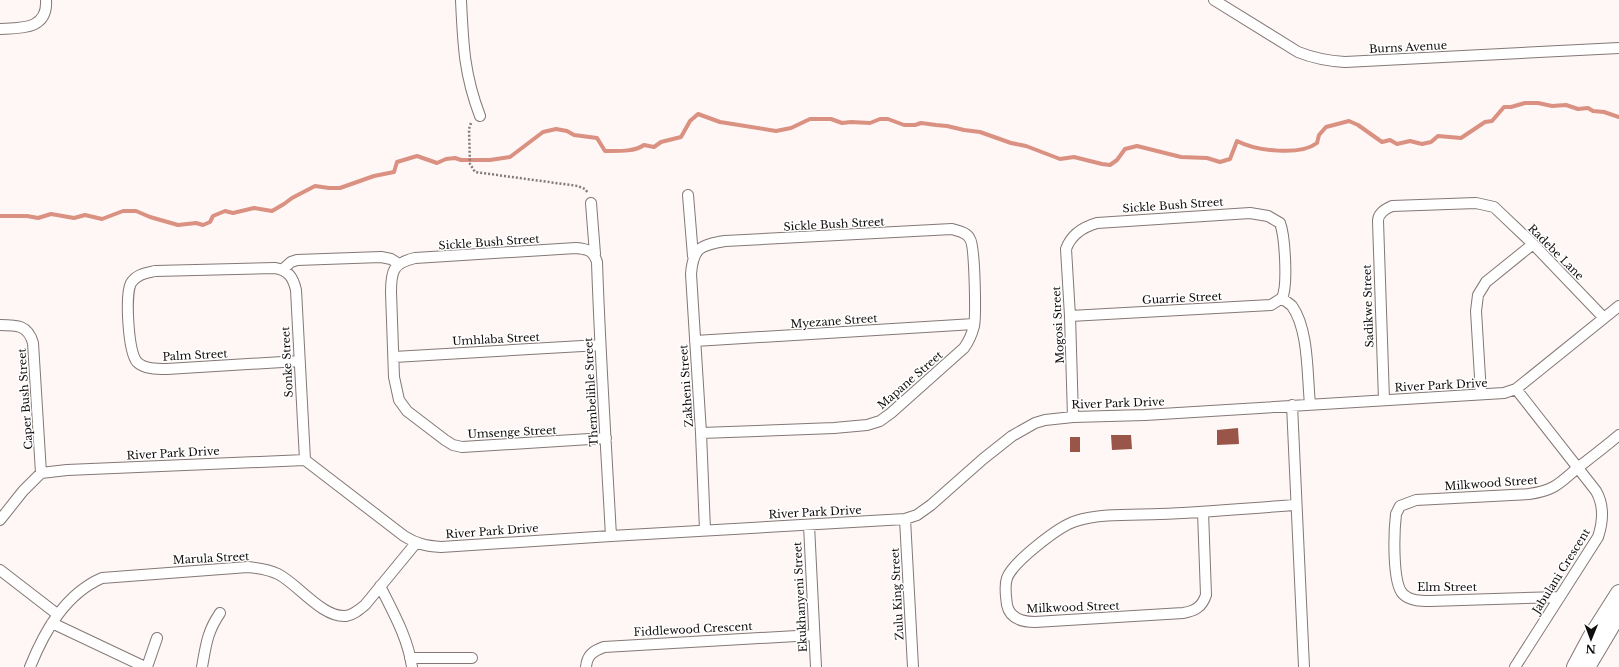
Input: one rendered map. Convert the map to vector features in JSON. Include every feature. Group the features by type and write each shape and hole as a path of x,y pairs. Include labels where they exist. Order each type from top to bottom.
{"main road":[{"path":"1575,667 1591,637 1619,593"},
{"path":"1587,667 1619,613"}],"street":[{"path":"0,29 32,26 42,18 46,0"},
{"path":"461,0 466,71 471,93 480,116"},
{"name":"Burns Avenue","path":"1214,0 1298,52 1310,57 1329,61 1345,62 1619,48"},
{"name":"Zakheni Street","path":"688,195 693,256 691,274 701,433 705,530"},
{"name":"Thembelihle Street","path":"591,203 592,252 597,262 610,536"},
{"name":"Radebe Lane","path":"1382,212 1392,206 1397,205 1476,203 1489,205 1499,211 1533,244 1604,318"},
{"name":"Sadikwe Street","path":"1382,212 1378,217 1378,229 1384,400"},
{"name":"Sickle Bush Street","path":"1076,234 1088,225 1097,222 1250,213 1268,216 1274,218 1280,223 1284,237 1284,293"},
{"name":"Sickle Bush Street","path":"693,256 697,250 704,246 725,242 952,229 965,234"},
{"name":"Mapane Street","path":"701,433 834,428 867,425 880,421 891,414 964,348 970,339 974,324 972,245 970,238 965,234"},
{"name":"Mogosi Street","path":"1073,417 1070,316 1066,249 1076,234"},
{"path":"1481,394 1476,311 1478,295 1486,282 1533,244"},
{"name":"Sickle Bush Street","path":"396,267 414,258 576,248 592,252"},
{"path":"283,269 291,262 297,260 380,256 391,259 396,267"},
{"name":"Umsenge Street","path":"396,267 391,279 395,384 399,400 407,411 444,440 453,445 462,447 606,438"},
{"name":"Palm Street","path":"283,269 155,271 143,273 135,278 128,292 130,344 132,354 138,363 145,367 154,368 299,361"},
{"name":"Sonke Street","path":"283,269 290,274 296,290 305,460"},
{"path":"1284,293 1299,322 1304,339 1310,404"},
{"name":"Guarrie Street","path":"1070,316 1264,306 1272,305 1284,293"},
{"name":"River Park Drive","path":"41,473 305,460 393,528 416,543 441,547 905,519 917,515 931,505 983,459 1022,429 1034,423 1045,420 1073,417 1145,415 1504,393 1516,389 1619,306"},
{"name":"Myezane Street","path":"695,341 974,324"},
{"name":"Caper Bush Street","path":"0,325 12,325 26,330 31,336 33,343 41,473"},
{"name":"Umhlaba Street","path":"394,357 600,345"},
{"name":"Jabulani Crescent","path":"1515,667 1598,537 1602,524 1599,497 1516,389"},
{"path":"1292,405 1304,667"},
{"name":"Milkwood Street","path":"1400,506 1410,501 1424,499 1537,493 1555,487 1619,435"},
{"path":"0,520 23,491 41,473"},
{"name":"Milkwood Street","path":"1203,512 1206,595 1201,605 1194,610 1183,613 1035,622 1018,620 1008,610 1005,588 1008,575 1025,556 1052,533 1067,524 1088,518 1296,505"},
{"name":"Elm Street","path":"1400,506 1396,514 1395,521 1396,578 1399,589 1407,597 1415,600 1430,601 1560,597"},
{"name":"Zulu King Street","path":"905,519 913,667"},
{"name":"Ekukhanyeni Street","path":"808,525 816,667"},
{"name":"Marula Street","path":"30,667 45,634 55,619 77,593 90,583 102,578 248,567 268,570 279,574 323,609 346,616 356,613 365,605 416,543"},
{"path":"0,570 55,619 146,667 157,638"},
{"path":"380,586 401,628 411,662 472,658"},
{"path":"202,667 208,634 220,613"},
{"name":"Fiddlewood Crescent","path":"586,667 588,656 594,650 604,647 814,635"}],"path":[{"path":"480,116 469,125 470,164 475,172 578,186 585,189 589,194 591,203"}],"building":[{"path":"1238,428 1239,444 1217,445 1217,430"},
{"path":"1111,435 1131,435 1132,449 1112,450"},
{"path":"1070,437 1080,437 1080,452 1070,452"}],"waterway":[{"path":"0,216 27,216 38,218 51,214 74,218 85,215 102,219 123,211 136,211 150,217 178,225 196,223 203,225 210,222 213,216 225,211 233,213 254,208 272,211 315,186 340,188 374,176 394,172 397,162 417,156 437,163 446,159 455,158 461,160 490,160 510,157 543,132 556,129 567,131 574,135 597,138 605,151 631,150 644,145 654,147 661,142 681,137 690,121 698,114 720,122 776,131 791,128 810,119 831,119 842,123 870,123 880,119 888,119 904,125 915,125 921,123 947,126 980,132 1011,143 1026,146 1060,159 1074,157 1110,165 1117,160 1125,149 1137,146 1181,157 1207,158 1220,162 1230,159 1237,141 1255,147 1278,151 1300,150 1317,143 1319,135 1326,127 1349,121 1358,125 1382,142 1390,140 1397,144 1410,141 1422,144 1431,142 1438,136 1461,138 1485,122 1492,121 1504,107 1511,107 1525,103 1538,103 1552,106 1566,105 1578,109 1588,108 1593,111 1604,112 1619,117"}]}
